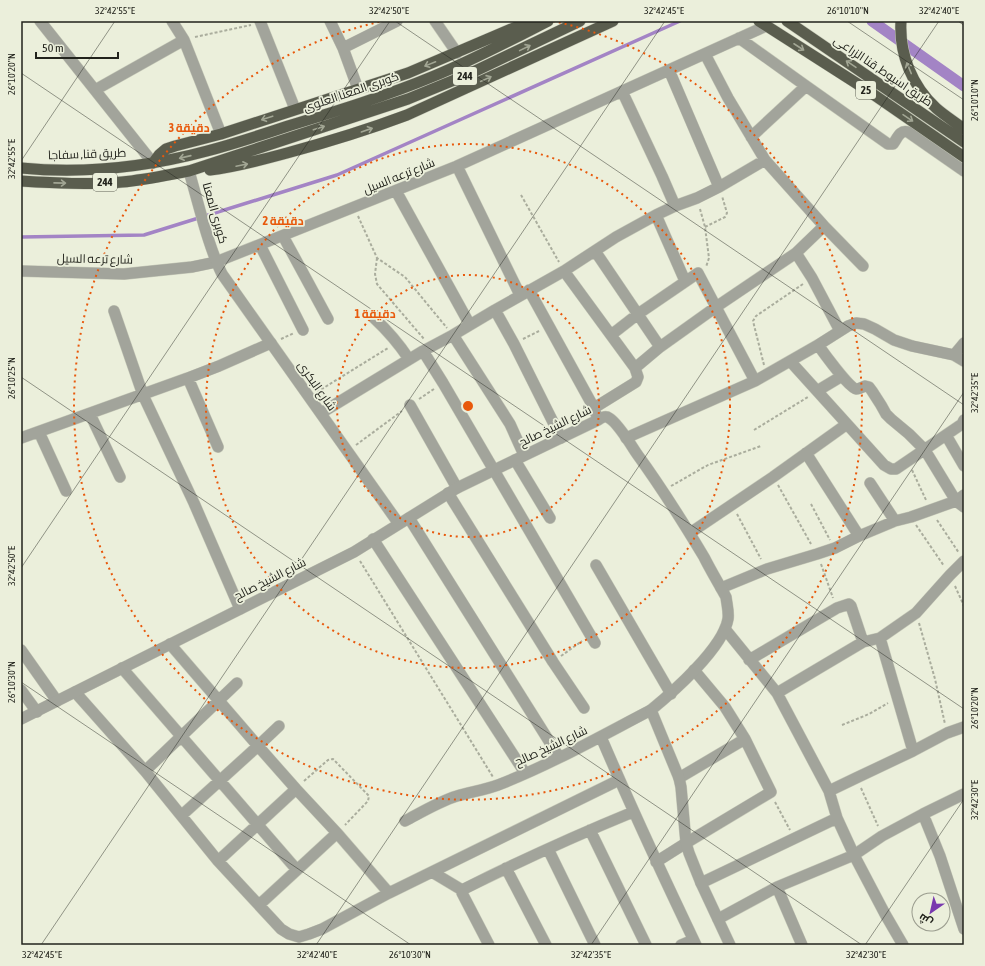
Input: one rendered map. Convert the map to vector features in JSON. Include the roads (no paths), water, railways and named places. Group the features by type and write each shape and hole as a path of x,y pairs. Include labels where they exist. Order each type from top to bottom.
{"highway":[{"name":"كوبرى المعنا العلوى","path":"189,171 344,114 389,93 452,68 548,21"},
{"name":"كوبرى المعنا العلوى","path":"153,163 215,149 344,114 408,99 499,60 580,21"},
{"path":"189,171 232,167 346,137 407,115 613,21"},
{"name":"طريق اسيوط, قنا الزراعى","path":"787,21 964,142"},
{"path":"901,21 900,30 902,48 914,81 936,108 964,129"},
{"path":"153,163 159,155 175,146 221,134 408,73 457,53 524,22"},
{"name":"طريق اسيوط, قنا الزراعى","path":"763,23 867,90 964,157"},
{"name":"طريق قنا, سفاجا","path":"21,168 78,170 153,163"},
{"name":"244","path":"21,181 90,183 116,182 189,171"}],"street":[{"path":"40,21 153,163"},
{"path":"172,21 184,40 221,134"},
{"path":"330,21 343,48 358,89"},
{"path":"343,48 397,21"},
{"path":"435,21 457,53"},
{"path":"260,22 295,109"},
{"name":"شارع ترعه السيل","path":"21,271 124,274 192,267 216,262 457,166 705,54 738,38 763,23"},
{"path":"738,38 888,144 893,144 902,132 908,132 964,171"},
{"path":"95,90 184,40"},
{"path":"705,54 728,98 765,160 824,226 863,266"},
{"path":"669,70 720,187"},
{"path":"751,137 806,86"},
{"path":"622,91 675,206"},
{"path":"321,413 409,359 564,271 616,237 656,215 720,187 765,160"},
{"path":"457,166 525,293 549,326 594,408 598,420"},
{"name":"كوبرى المعنا","path":"189,171 216,262"},
{"path":"396,191 470,324"},
{"path":"656,215 686,281"},
{"path":"635,368 660,347 716,307 796,253 824,226"},
{"path":"283,236 328,319"},
{"path":"260,244 303,330"},
{"path":"596,251 660,347"},
{"path":"796,253 812,278 840,331"},
{"name":"شارع البكرى","path":"216,262 222,274 399,524"},
{"path":"564,271 635,368 638,377 636,382 594,408"},
{"path":"611,335 638,314 698,273 755,381"},
{"path":"495,310 514,344 560,438"},
{"path":"114,311 143,395 240,609"},
{"path":"374,318 398,342 409,359"},
{"path":"626,438 755,381 766,373 856,323 864,324 894,340 912,346 954,355 964,360"},
{"path":"453,335 510,424 520,458 550,518"},
{"path":"21,438 220,366 271,343"},
{"path":"954,355 964,343"},
{"path":"721,588 767,569 834,548 895,521 961,501 925,450 886,414 868,388 865,386 857,389 854,388 842,376 818,345"},
{"path":"427,349 443,383 593,639"},
{"path":"790,361 887,468 896,469 963,424"},
{"path":"817,391 842,376"},
{"path":"188,378 218,447"},
{"path":"410,405 453,491 553,662 584,708"},
{"path":"90,414 120,477"},
{"name":"شارع الشيخ صالح","path":"21,719 354,552 453,491 604,417 608,418 619,428 663,490 690,533 721,588 726,598 728,608 728,619 725,629 706,658 671,694 651,710 601,737 525,773 498,784 448,800 405,821"},
{"path":"690,533 773,477 847,424"},
{"path":"39,432 66,491"},
{"path":"946,435 964,466"},
{"path":"806,453 859,536"},
{"path":"870,483 895,521"},
{"path":"408,518 559,757"},
{"path":"373,539 525,773"},
{"path":"777,692 863,642 880,638 916,613 950,575 962,558"},
{"path":"596,565 671,694"},
{"path":"749,660 846,604 851,606 863,642"},
{"path":"725,629 749,660 777,692 829,791 837,818 854,855 903,945"},
{"path":"880,638 913,751"},
{"path":"170,644 218,701 389,893"},
{"path":"21,650 57,701"},
{"path":"122,668 297,870"},
{"path":"656,862 771,792 745,739 725,707 694,670"},
{"path":"145,771 237,683"},
{"path":"21,690 37,712"},
{"path":"75,692 145,771 218,861 281,929 289,934 300,937 322,929 389,893 619,780"},
{"path":"651,710 679,778 686,843 701,883 730,945"},
{"path":"182,815 279,726"},
{"path":"829,791 913,751 947,732 964,726"},
{"path":"601,737 633,812 694,942 681,945"},
{"path":"679,778 745,739"},
{"path":"218,861 296,789"},
{"path":"718,919 777,887 854,855 882,836 964,794"},
{"path":"462,890 506,868 633,812"},
{"path":"923,814 940,856 964,929"},
{"path":"701,883 837,818"},
{"path":"590,830 646,945"},
{"path":"259,905 337,833"},
{"path":"548,849 595,945"},
{"path":"506,868 546,945"},
{"path":"432,872 462,890 462,893 489,945"},
{"path":"777,887 802,945"}],"waterway":[{"path":"21,237 144,235 337,175 680,21"},
{"path":"872,21 964,86"}]}
